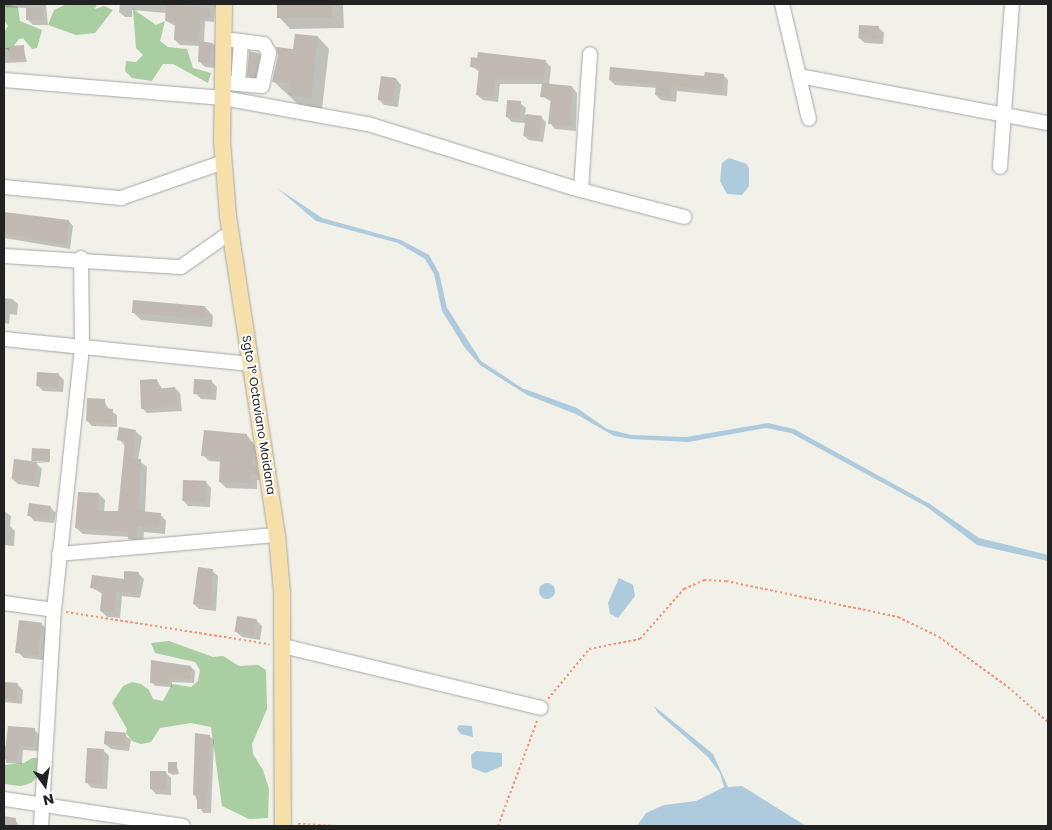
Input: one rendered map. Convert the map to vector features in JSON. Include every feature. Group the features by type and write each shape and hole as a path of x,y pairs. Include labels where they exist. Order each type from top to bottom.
{"main road":[{"name":"Sgto 1° Octaviano Maidana","path":"224,4 223,38 228,88 224,162 231,232 278,535 283,646 283,825"}],"street":[{"path":"782,4 809,119"},
{"path":"1000,167 1012,4"},
{"path":"4,80 228,88 262,86 269,53 264,44 223,38"},
{"path":"228,88 240,42"},
{"path":"581,190 590,54"},
{"path":"799,76 1048,123"},
{"path":"228,88 368,124 581,190 684,216"},
{"path":"4,187 121,198 224,162"},
{"path":"4,256 81,258 181,267 231,232"},
{"path":"41,826 54,610 82,347 81,258"},
{"path":"4,339 251,364"},
{"path":"59,554 278,535"},
{"path":"4,603 54,610"},
{"path":"283,646 541,708"},
{"path":"4,799 183,826"}],"path":[{"path":"498,826 541,708 589,649 640,640 684,589 704,580 758,586 898,616 939,637 1008,687 1048,722"},
{"path":"54,610 283,646"},
{"path":"283,825 338,826"}],"green space":[{"path":"5,4 18,7 20,21 42,30 37,48 32,49 23,38 19,39 10,51 4,48 4,32 8,26 4,20"},
{"path":"67,4 97,4 95,9 104,6 113,10 95,33 76,35 48,25 54,10"},
{"path":"133,9 156,25 165,21 160,41 168,47 187,49 193,68 211,73 208,83 173,64 163,64 152,81 132,78 125,71 126,61 136,62 143,55 136,48"},
{"path":"169,641 213,657 223,656 239,666 258,665 266,670 267,709 252,744 253,754 263,770 269,789 268,818 249,819 222,806 211,727 191,723 160,728 151,742 141,744 132,741 126,733 127,729 112,703 123,686 132,682 141,684 149,690 153,699 163,701 172,684 191,687 198,681 200,670 195,662 155,653 151,643"},
{"path":"32,758 42,758 38,776 31,783 21,786 4,784 4,765 24,763"}],"water":[{"path":"729,158 747,164 749,169 749,186 742,195 727,194 720,181 722,163"},
{"path":"277,188 322,218 401,240 429,255 439,273 447,308 481,361 522,388 577,408 607,429 631,435 686,437 768,423 794,429 930,504 979,538 1048,555 1048,561 977,545 927,507 791,433 766,428 688,442 632,439 614,436 576,414 527,395 480,365 465,348 442,311 434,274 425,259 398,243 316,221"},
{"path":"619,578 633,585 635,596 618,618 610,614 608,603"},
{"path":"547,583 555,591 547,599 539,591"},
{"path":"654,706 713,754 728,787 742,786 806,826 637,826 646,813 664,805 696,801 724,787 720,773 708,757 658,713"},
{"path":"459,725 472,726 473,737 461,734 457,729"},
{"path":"476,751 502,753 502,766 486,773 472,768 471,755"}],"building":[{"path":"277,4 332,4 332,18 277,18"},
{"path":"166,5 210,8 210,18 201,17 199,41 213,43 210,63 198,62 199,42 174,40 175,22 165,21"},
{"path":"26,8 43,8 43,20 26,20"},
{"path":"859,25 879,26 878,39 858,38"},
{"path":"295,34 318,36 311,98 288,95 289,84 272,82 278,55 276,47 293,49"},
{"path":"24,45 25,59 10,60 9,46"},
{"path":"249,51 260,54 255,77 247,76"},
{"path":"478,52 546,60 544,79 495,79 493,97 476,95 479,68 470,67 471,57 477,58"},
{"path":"610,67 704,76 705,72 724,74 722,92 672,86 671,97 655,95 656,84 609,80"},
{"path":"381,76 396,78 393,102 378,100"},
{"path":"542,83 572,86 571,126 548,124 551,98 540,97"},
{"path":"507,100 521,101 520,118 506,117"},
{"path":"526,114 542,116 539,138 523,136"},
{"path":"4,212 69,220 66,245 4,234"},
{"path":"133,300 206,306 205,319 132,313"},
{"path":"37,372 59,373 58,387 36,386"},
{"path":"157,379 157,389 175,387 177,406 141,409 140,380"},
{"path":"194,379 212,380 211,395 193,394"},
{"path":"87,398 105,399 104,408 113,409 112,423 86,421"},
{"path":"119,427 136,430 132,459 141,459 139,511 161,513 159,528 138,526 137,538 128,539 128,532 75,528 78,492 99,493 98,511 118,511 125,441 117,440"},
{"path":"204,430 247,434 247,442 253,442 252,465 256,466 258,475 251,475 251,483 219,482 220,457 201,456"},
{"path":"32,448 50,449 49,462 31,461"},
{"path":"14,459 37,462 34,482 12,479"},
{"path":"183,480 206,481 205,502 182,501"},
{"path":"29,503 51,506 49,519 27,516"},
{"path":"198,567 213,569 211,607 193,604"},
{"path":"124,571 139,572 135,594 117,591 114,613 100,611 102,590 90,588 92,575 124,579"},
{"path":"237,616 257,619 254,635 234,632"},
{"path":"19,620 42,623 38,656 15,653"},
{"path":"151,660 191,666 190,679 169,678 169,684 150,683"},
{"path":"4,682 18,683 17,699 4,698"},
{"path":"8,726 35,728 33,747 19,745 17,760 4,759"},
{"path":"105,731 126,733 125,746 104,744"},
{"path":"195,733 210,735 207,809 197,809 197,795 193,795"},
{"path":"87,748 104,749 102,784 85,783"},
{"path":"168,762 177,762 177,773 168,773"},
{"path":"150,771 166,771 166,789 150,789"},
{"path":"4,816 16,818 15,826 4,826"}]}
